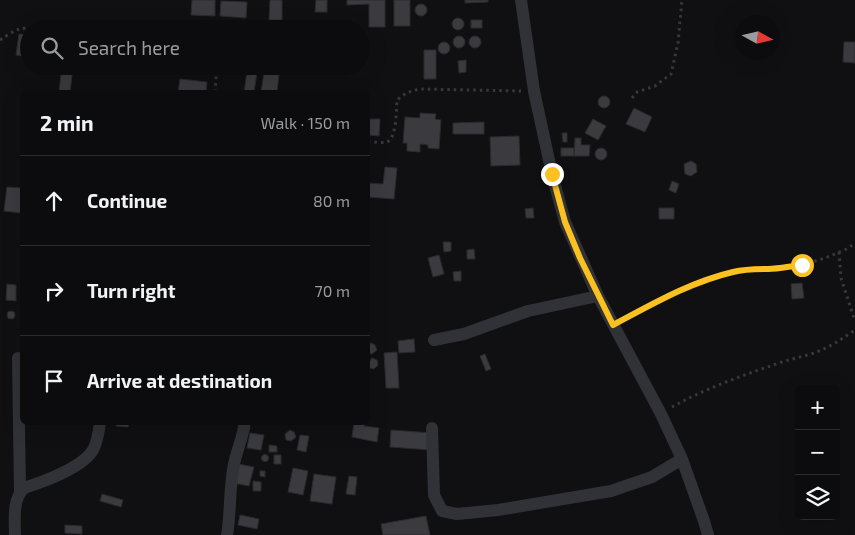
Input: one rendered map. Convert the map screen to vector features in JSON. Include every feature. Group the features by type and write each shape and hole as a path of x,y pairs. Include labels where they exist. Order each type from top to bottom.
{"street":[{"path":"521,0 534,92 552,174 565,222 598,296 682,459 708,535"},
{"path":"434,340 464,334 528,311 598,296"},
{"path":"15,535 15,512 20,493 18,358"},
{"path":"20,493 24,488 72,468 92,452 99,425"},
{"path":"227,535 231,482 244,425"},
{"path":"432,428 434,495 442,511 457,514 498,510 611,491 652,477 682,459"}],"path":[{"path":"632,98 637,92 655,86 671,74 678,43 682,0"},
{"path":"0,40 15,29 20,28"},
{"path":"215,90 217,75"},
{"path":"370,141 387,142 392,139 395,130 397,100 406,93 419,89 534,92"},
{"path":"613,325 674,293 715,276 735,271 802,265 849,248 855,242"},
{"path":"839,252 841,278 855,321"},
{"path":"660,414 730,380 784,361 818,352 855,330"}],"building":[{"path":"192,0 215,0 215,16 191,15"},
{"path":"270,0 282,0 282,20 269,20"},
{"path":"316,0 327,0 327,12 315,12"},
{"path":"347,0 385,0 385,27 370,27 369,4 347,5"},
{"path":"394,0 410,0 410,26 394,26"},
{"path":"465,0 488,0 488,2 465,3"},
{"path":"221,1 247,2 246,18 220,16"},
{"path":"419,4 423,4 427,10 423,16 419,16 415,12 415,8"},
{"path":"456,18 460,18 464,24 460,30 456,30 452,26 452,22"},
{"path":"471,20 482,20 482,28 471,28"},
{"path":"19,34 20,34 20,56 16,55"},
{"path":"457,36 461,36 465,42 461,48 457,48 453,44 453,40"},
{"path":"473,36 477,36 481,42 477,48 473,48 469,44 469,40"},
{"path":"442,42 446,42 450,48 446,54 442,54 438,50 438,46"},
{"path":"844,42 855,42 855,63 843,62"},
{"path":"424,50 436,50 436,79 424,79"},
{"path":"466,60 466,72 459,73 458,61"},
{"path":"61,75 72,75 70,90 59,90"},
{"path":"247,75 257,75 254,90 244,90"},
{"path":"264,75 279,75 277,90 261,90"},
{"path":"180,79 207,82 206,90 178,90"},
{"path":"602,96 606,96 610,102 606,108 602,108 598,104 598,100"},
{"path":"634,108 652,117 645,132 626,124"},
{"path":"420,113 436,114 435,119 441,120 439,149 428,148 428,145 420,144 420,152 407,151 407,143 403,143 405,117 420,118"},
{"path":"370,119 380,119 379,136 370,135"},
{"path":"593,119 606,126 598,140 585,133"},
{"path":"484,122 484,134 453,134 453,123"},
{"path":"562,133 567,133 567,142 563,142"},
{"path":"519,136 520,165 491,166 490,137"},
{"path":"575,138 581,138 581,145 590,145 589,156 574,156"},
{"path":"561,148 574,148 574,156 561,156"},
{"path":"599,148 603,148 607,154 603,160 599,160 595,156 595,152"},
{"path":"691,161 696,164 697,172 691,176 685,174 684,164"},
{"path":"385,167 397,168 394,199 370,197 370,183 383,184"},
{"path":"672,181 679,184 676,193 669,190"},
{"path":"7,187 20,188 20,213 4,211"},
{"path":"533,208 534,218 526,218 525,209"},
{"path":"659,208 674,208 674,219 659,219"},
{"path":"443,242 451,242 451,251 444,252"},
{"path":"474,249 475,259 467,259 467,250"},
{"path":"439,255 444,274 433,277 428,258"},
{"path":"461,271 461,281 454,281 453,272"},
{"path":"802,283 804,298 792,299 791,284"},
{"path":"7,284 16,285 16,301 6,300"},
{"path":"11,311 15,315 11,319 7,315"},
{"path":"414,339 415,352 399,353 398,341"},
{"path":"370,344 375,345 377,350 372,354 370,354"},
{"path":"397,352 399,388 386,388 384,353"},
{"path":"485,354 491,369 486,371 480,356"},
{"path":"372,358 377,360 378,365 374,369 370,368"},
{"path":"116,425 128,425 128,427"},
{"path":"354,425 379,428 377,442 352,437"},
{"path":"290,430 294,432 296,437 291,441 286,440 285,434"},
{"path":"391,430 432,433 431,450 390,447"},
{"path":"250,433 264,435 261,450 247,448"},
{"path":"300,435 309,436 306,452 297,450"},
{"path":"269,445 277,446 277,452 269,452"},
{"path":"265,454 269,458 265,462 261,458"},
{"path":"274,455 281,455 281,464 274,464"},
{"path":"238,464 254,467 249,486 234,483"},
{"path":"293,468 308,471 303,495 288,492"},
{"path":"260,471 265,471 265,477 260,476"},
{"path":"314,474 336,477 332,504 310,501"},
{"path":"349,476 357,477 355,495 346,494"},
{"path":"253,481 261,482 261,491 253,491"},
{"path":"102,494 123,500 121,507 100,501"},
{"path":"240,515 259,519 257,529 238,525"},
{"path":"426,516 430,535 383,535 381,524"},
{"path":"65,525 82,526 82,534 65,533"}],"route":[{"path":"552,174 565,222 580,258 613,325 674,293 715,276 735,271 802,265"}]}
